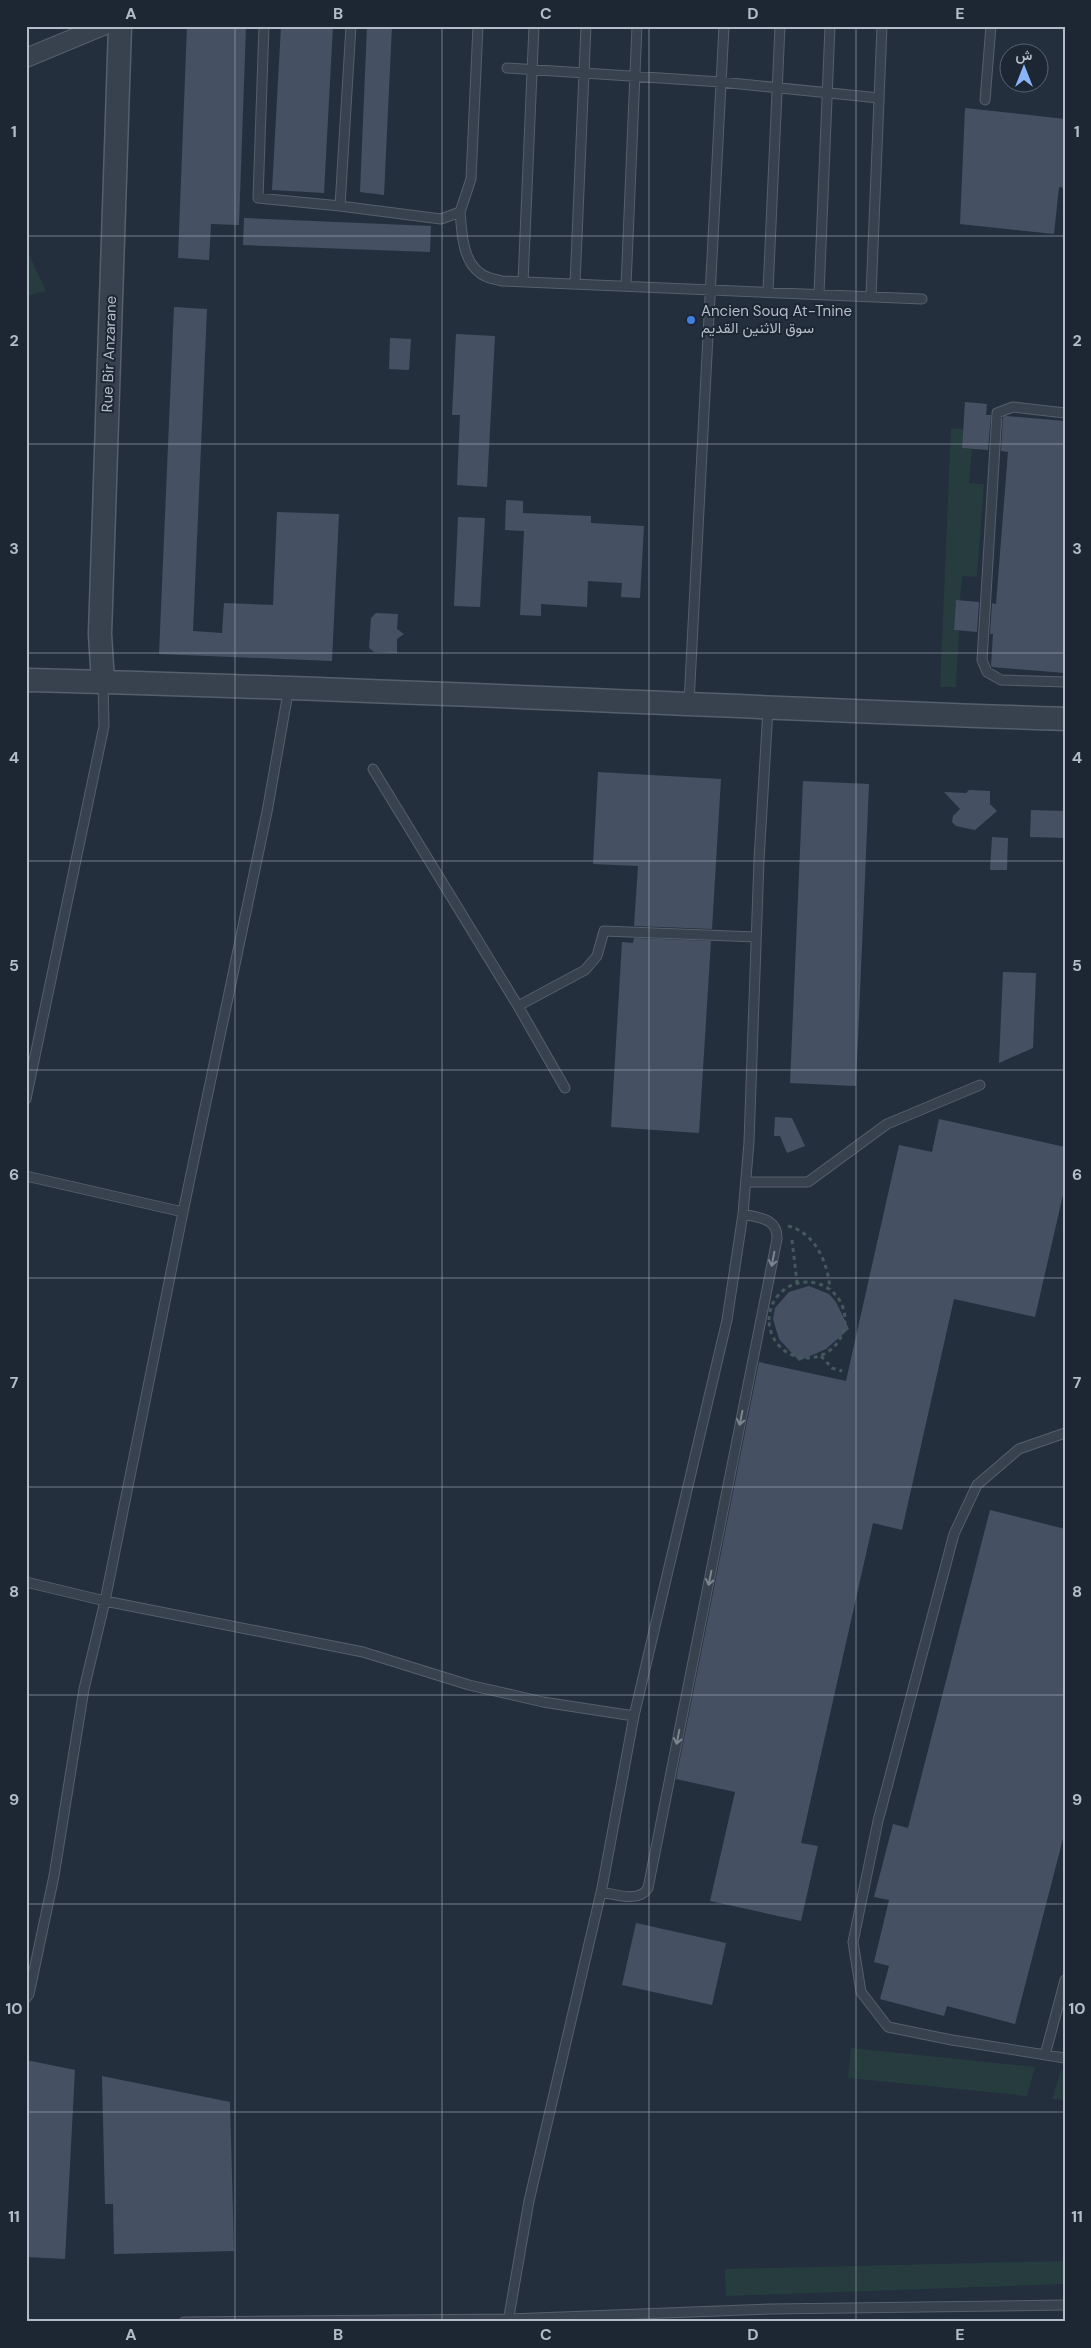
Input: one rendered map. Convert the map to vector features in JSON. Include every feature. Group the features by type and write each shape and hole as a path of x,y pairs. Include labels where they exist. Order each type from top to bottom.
{"street":[{"path":"26,58 103,26"},
{"name":"Rue Bir Anzarane","path":"103,682 100,634 120,26"},
{"path":"26,680 289,686 768,709 1065,719"}],"lane":[{"path":"264,26 258,198 441,218 460,212"},
{"path":"340,206 351,26"},
{"path":"478,26 471,179 460,212 463,241 470,262 480,274 502,281 922,299"},
{"path":"523,282 534,26"},
{"path":"575,284 586,26"},
{"path":"626,286 637,26"},
{"path":"689,704 724,26"},
{"path":"768,291 780,26"},
{"path":"819,294 830,26"},
{"path":"871,296 882,26"},
{"path":"985,100 991,26"},
{"path":"507,68 721,82 879,98"},
{"path":"1065,413 1014,407 1002,409 997,413 982,660 986,672 1001,680 1065,682"},
{"path":"26,1099 104,726 103,682"},
{"path":"26,1998 29,1994 54,1876 84,1689 105,1602 183,1212 267,812 289,686"},
{"path":"508,2320 529,2201 600,1892 634,1716 727,1320 746,1182 768,709"},
{"path":"373,769 518,1006 565,1088"},
{"path":"518,1006 585,970 597,956 604,931 756,937"},
{"path":"746,1182 808,1182 887,1124 980,1085"},
{"path":"26,1176 183,1212"},
{"path":"600,1892 635,1897 642,1894 648,1888 778,1233 773,1223 768,1220 743,1214"},
{"path":"1065,1433 1019,1448 977,1485 954,1534 878,1821 852,1942 861,1992 888,2027 952,2040 1065,2058"},
{"path":"26,1582 105,1602 363,1652 469,1685 542,1702 634,1716"},
{"path":"1045,2055 1065,1980"},
{"path":"184,2322 508,2320 771,2309 1065,2305"}],"path":[{"path":"773,1223 791,1226 812,1241 823,1257 829,1274 830,1289"},
{"path":"791,1226 797,1282"},
{"path":"797,1282 814,1282 830,1289 842,1305 845,1325 841,1338 833,1348 821,1356 810,1358 793,1356 779,1347 772,1337 768,1326 771,1304 777,1294 797,1282"},
{"path":"821,1356 832,1368 842,1371"}],"green space":[{"path":"26,248 46,291 26,296"},
{"path":"951,428 963,429 962,448 972,449 969,483 984,484 977,577 962,576 960,601 956,601 954,630 959,631 956,687 940,687"},
{"path":"851,2048 1035,2067 1027,2096 848,2078"},
{"path":"1061,2070 1065,2070 1065,2100 1052,2099"},
{"path":"1065,2261 1065,2284 726,2296 725,2269"}],"building":[{"path":"187,26 246,26 239,225 211,224 209,260 178,258"},
{"path":"281,26 333,26 324,193 272,190"},
{"path":"367,26 392,26 384,195 360,192"},
{"path":"965,108 1065,119 1065,188 1059,187 1054,234 960,224"},
{"path":"244,218 431,226 430,252 243,245"},
{"path":"174,307 207,309 193,631 222,633 224,603 273,605 277,512 339,514 332,661 159,654"},
{"path":"456,334 495,336 487,487 457,485 460,415 452,415"},
{"path":"390,338 411,339 409,370 389,369"},
{"path":"965,402 987,404 986,415 991,415 988,450 962,448"},
{"path":"1003,417 1065,421 1065,673 992,667 991,665 992,603 996,604 1008,452 1001,451"},
{"path":"506,500 523,501 523,513 591,516 591,523 644,526 640,598 621,597 622,583 588,581 587,607 541,604 541,616 520,615 524,531 505,530"},
{"path":"458,517 485,518 480,607 454,606"},
{"path":"956,600 979,602 977,632 954,630"},
{"path":"376,613 398,614 397,629 404,634 397,639 397,653 374,652 369,648 371,618"},
{"path":"598,772 721,779 712,929 634,926 638,866 593,864"},
{"path":"803,781 869,784 856,1086 790,1083"},
{"path":"969,790 990,791 990,804 997,811 975,830 956,826 952,822 953,816 960,809 944,792 966,793"},
{"path":"1031,810 1065,811 1065,838 1030,837"},
{"path":"992,837 1008,838 1007,870 990,870"},
{"path":"634,938 711,941 699,1133 611,1127 622,942 633,943"},
{"path":"1003,972 1036,973 1033,1048 999,1063"},
{"path":"775,1117 792,1118 805,1146 787,1153 780,1136 774,1136"},
{"path":"939,1119 1065,1147 1065,1186 1035,1317 954,1299 902,1530 873,1523 801,1843 818,1846 801,1921 710,1901 735,1792 676,1779 759,1362 846,1381 899,1145 932,1152"},
{"path":"809,1286 829,1294 836,1302 849,1329 826,1349 799,1361 779,1339 773,1319 775,1308 789,1292"},
{"path":"990,1510 1065,1529 1065,1831 1015,2024 947,2006 944,2016 880,1999 889,1966 874,1962 889,1900 874,1897 893,1824 908,1828"},
{"path":"636,1923 726,1943 712,2005 622,1985"},
{"path":"26,2060 75,2070 65,2259 26,2257"},
{"path":"102,2076 230,2102 234,2251 114,2254 113,2204 105,2204"}],"place":[{"name":"Ancien Souq At-Tnine سوق الاثنين القديم","path":"691,320"}]}
